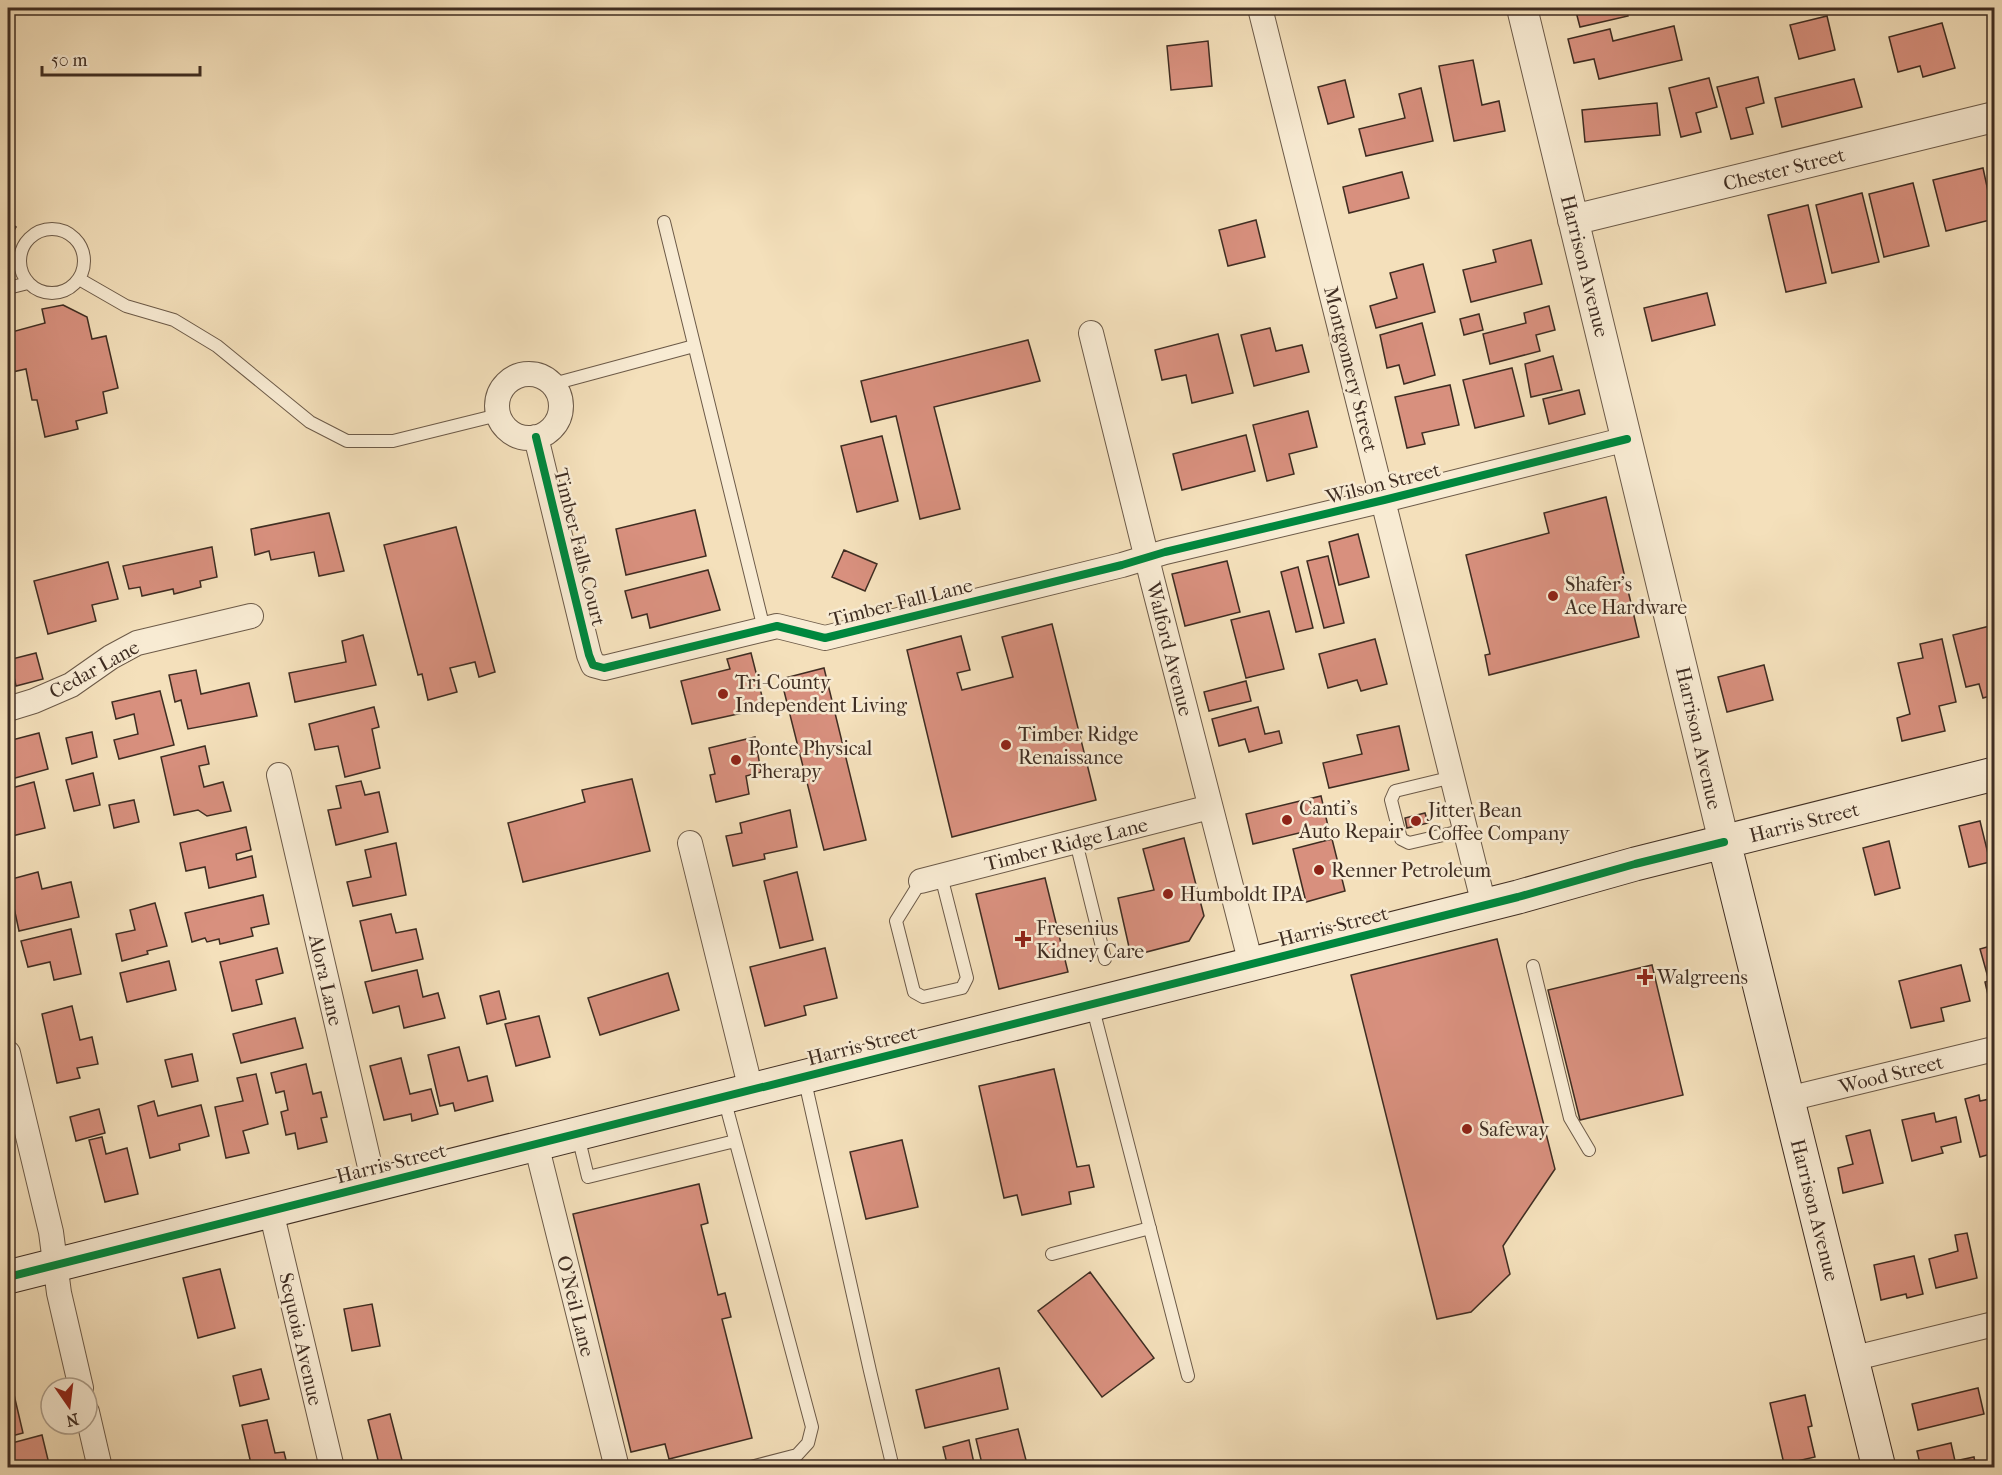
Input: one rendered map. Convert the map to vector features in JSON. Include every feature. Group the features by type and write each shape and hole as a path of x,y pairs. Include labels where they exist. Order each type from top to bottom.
{"main road":[{"name":"Harris Street","path":"8,1277 1995,774"},
{"name":"Harrison Avenue","path":"1724,842 1879,1467"}],"street":[{"name":"Montgomery Street","path":"1260,8 1484,905"},
{"name":"Harrison Avenue","path":"1522,8 1724,842"},
{"name":"Chester Street","path":"1573,220 1995,117"},
{"name":"Walford Avenue","path":"1091,333 1251,964"},
{"path":"534,374 545,377 553,384 559,394 561,404 560,415 554,425 536,437 517,436 509,431 498,415 496,405 498,394 504,384 513,377 534,374"},
{"name":"Timber Falls Court","path":"536,437 593,664"},
{"name":"Wilson Street","path":"1147,558 1627,439"},
{"name":"Timber Fall Lane","path":"593,664 604,668 777,626 825,638 1147,558"},
{"name":"Cedar Lane","path":"8,709 71,685 111,657 137,643 251,616"},
{"name":"Alora Lane","path":"279,775 374,1184"},
{"name":"Timber Ridge Lane","path":"931,878 1210,807"},
{"path":"690,843 737,1094"},
{"name":"Wood Street","path":"1788,1099 1995,1049"},
{"path":"8,1053 51,1232 59,1293 78,1376"},
{"name":"O'Neil Lane","path":"536,1144 617,1467"},
{"name":"Sequoia Avenue","path":"271,1211 332,1467"},
{"path":"1851,1359 1995,1324"},
{"path":"93,1436 100,1467"}],"lane":[{"path":"664,222 764,629"},
{"path":"52,228 72,235 84,253 84,264 79,279 67,290 57,293 36,290 28,283 19,264 24,243 41,230 52,228"},
{"path":"79,279 126,306 174,320 217,346 310,422 347,441 393,441 498,415"},
{"path":"8,288 28,283"},
{"path":"553,384 694,346"},
{"path":"1453,777 1395,791 1391,800 1401,839 1409,843 1465,830"},
{"path":"1076,842 1105,959"},
{"path":"931,878 967,978 962,988 923,997 914,992 896,921 931,878"},
{"path":"1533,966 1570,1118 1589,1150"},
{"path":"1092,1004 1188,1376"},
{"path":"804,1077 893,1467"},
{"path":"737,1094 735,1141 812,1427 808,1443 797,1455 747,1467"},
{"path":"578,1134 588,1178 735,1141"},
{"path":"1052,1254 1150,1228"}],"building":[{"path":"1575,8 1626,8 1628,16 1580,27"},
{"path":"1827,16 1835,50 1799,59 1790,25"},
{"path":"1942,23 1955,68 1923,77 1920,66 1898,72 1889,37"},
{"path":"1674,26 1682,60 1599,79 1594,59 1574,63 1568,39 1610,29 1613,41"},
{"path":"1208,41 1212,86 1171,90 1167,46"},
{"path":"1473,60 1482,105 1499,101 1505,131 1454,141 1439,66"},
{"path":"1758,77 1764,103 1746,108 1753,134 1731,139 1717,87"},
{"path":"1709,78 1717,107 1696,113 1701,132 1681,137 1669,88"},
{"path":"1854,79 1862,107 1782,127 1775,98"},
{"path":"1345,80 1354,117 1328,124 1318,87"},
{"path":"1421,88 1433,141 1366,156 1359,129 1405,118 1399,94"},
{"path":"1657,103 1660,135 1585,142 1582,110"},
{"path":"1983,168 1994,219 1946,231 1933,180"},
{"path":"1402,172 1409,198 1349,213 1343,187"},
{"path":"1913,183 1929,246 1884,257 1869,194"},
{"path":"1862,193 1879,262 1832,273 1816,205"},
{"path":"1808,205 1826,283 1786,292 1768,215"},
{"path":"1256,220 1265,257 1228,266 1219,230"},
{"path":"8,221 16,227 8,240"},
{"path":"1531,240 1542,284 1471,302 1463,270 1496,262 1493,250"},
{"path":"1423,264 1435,312 1376,328 1370,306 1397,298 1390,273"},
{"path":"1707,293 1715,325 1652,341 1644,308"},
{"path":"63,305 87,317 92,339 106,336 118,388 103,392 107,413 76,421 78,429 45,437 37,400 32,400 26,369 8,373 8,333 45,323 42,309"},
{"path":"1549,306 1555,330 1536,335 1540,351 1490,364 1483,334 1526,323 1524,313"},
{"path":"1479,314 1483,330 1464,335 1460,319"},
{"path":"1422,323 1435,375 1404,384 1399,365 1387,368 1380,335"},
{"path":"1270,328 1276,351 1302,345 1309,372 1254,386 1241,335"},
{"path":"1218,334 1233,393 1192,403 1186,375 1162,380 1155,350"},
{"path":"1028,340 1040,381 934,407 960,509 920,519 896,416 871,422 861,381"},
{"path":"1553,356 1562,390 1531,397 1525,364"},
{"path":"1512,368 1524,416 1475,428 1463,380"},
{"path":"1450,385 1459,425 1422,433 1425,444 1407,448 1395,397"},
{"path":"1579,390 1585,414 1549,424 1543,399"},
{"path":"1308,411 1317,447 1289,454 1294,474 1267,481 1253,425"},
{"path":"1246,435 1255,471 1182,490 1173,454"},
{"path":"882,436 898,501 857,512 841,446"},
{"name":"Shafer's Ace Hardware","path":"1606,497 1639,637 1489,675 1485,655 1490,654 1466,555 1549,533 1544,513"},
{"path":"695,510 706,556 626,575 616,529"},
{"path":"329,513 344,571 319,576 314,552 271,560 269,551 255,555 251,529"},
{"path":"456,527 495,672 479,677 475,662 450,668 457,692 428,700 422,674 418,675 384,545"},
{"path":"1358,534 1369,577 1339,585 1329,542"},
{"path":"212,547 217,577 200,581 201,587 174,594 173,589 142,596 140,587 129,589 123,566"},
{"path":"844,550 877,564 865,591 832,577"},
{"path":"1328,556 1344,623 1324,628 1307,561"},
{"path":"1227,561 1240,612 1185,626 1172,574"},
{"path":"108,562 118,599 92,605 96,621 48,634 34,581"},
{"path":"1298,567 1313,628 1296,632 1281,572"},
{"path":"708,570 720,610 650,628 647,614 632,618 625,591"},
{"path":"1269,611 1284,669 1246,678 1231,620"},
{"name":"Timber Ridge Renaissance","path":"1052,624 1096,800 952,837 907,650 961,636 970,670 957,673 962,690 1013,677 1002,637"},
{"path":"1990,626 1994,642 1994,695 1983,698 1979,684 1966,687 1953,635"},
{"path":"363,635 376,685 295,702 289,673 346,662 342,641"},
{"path":"1375,639 1387,684 1361,691 1357,680 1328,688 1319,654"},
{"path":"1942,639 1956,702 1939,706 1945,731 1902,741 1897,718 1910,714 1898,663 1923,658 1920,644"},
{"path":"36,653 43,679 16,686 14,677 8,679 8,660"},
{"name":"Tri-County Independent Living","path":"751,653 765,708 692,724 681,681 730,669 727,659"},
{"path":"1764,665 1773,700 1727,712 1718,677"},
{"path":"824,668 866,840 824,850 781,679"},
{"path":"196,670 201,694 249,683 257,716 188,729 181,700 175,702 169,675"},
{"path":"1246,681 1251,701 1209,711 1204,692"},
{"path":"160,691 174,745 119,759 114,740 138,734 134,714 116,719 112,702"},
{"path":"374,707 379,727 372,729 380,768 345,777 338,746 315,750 309,724"},
{"path":"1258,707 1265,734 1279,731 1282,743 1249,752 1245,739 1219,746 1212,719"},
{"path":"1399,726 1409,770 1329,788 1323,763 1362,754 1357,735"},
{"path":"92,732 97,757 72,764 66,738"},
{"path":"39,733 48,769 8,780 8,741"},
{"name":"Ponte Physical Therapy","path":"755,737 761,772 746,776 749,794 716,802 710,775 715,774 709,748"},
{"path":"205,746 209,764 199,766 204,787 223,782 231,811 207,816 198,810 174,815 161,757"},
{"path":"93,773 100,805 74,811 66,780"},
{"path":"632,779 650,851 523,882 508,823 585,802 582,790"},
{"path":"361,781 365,795 379,792 388,832 336,845 328,810 341,808 336,786"},
{"path":"34,782 45,828 8,837 8,812 13,811 8,789"},
{"name":"Canti's Auto Repair","path":"1321,796 1328,826 1253,844 1246,814"},
{"path":"134,800 139,822 114,828 109,805"},
{"path":"790,810 797,847 764,854 765,859 733,866 726,836 742,833 740,823"},
{"name":"Jitter Bean Coffee Company","path":"1425,813 1428,823 1407,828 1405,818"},
{"path":"1980,821 1990,862 1969,867 1959,826"},
{"path":"246,827 251,850 236,854 237,860 252,856 256,877 209,888 205,867 186,871 180,843"},
{"name":"Humboldt IPA","path":"1184,838 1204,916 1189,941 1131,956 1118,898 1154,890 1143,849"},
{"name":"Renner Petroleum","path":"1332,839 1345,891 1306,902 1293,849"},
{"path":"1889,841 1900,888 1875,895 1863,848"},
{"path":"396,843 406,895 353,906 347,882 371,877 365,850"},
{"path":"38,872 42,889 71,882 79,917 19,931 8,880"},
{"path":"797,872 813,940 780,948 764,881"},
{"name":"Fresenius Kidney Care","path":"1045,878 1068,972 999,989 976,894"},
{"path":"263,895 269,924 251,928 253,936 220,944 219,939 207,942 205,938 192,942 185,913"},
{"path":"155,903 167,946 122,961 116,934 135,930 130,910"},
{"path":"391,914 396,933 416,929 423,959 372,971 360,921"},
{"path":"71,929 81,974 54,980 50,962 28,967 21,941"},
{"name":"Safeway","path":"1497,939 1555,1169 1503,1246 1510,1274 1471,1312 1437,1319 1351,975"},
{"path":"1994,945 1994,1007 1991,1008 1985,982 1989,981 1980,949"},
{"path":"277,948 283,973 256,980 262,1004 232,1011 220,962"},
{"path":"825,948 837,998 804,1006 806,1015 765,1026 750,967"},
{"path":"169,961 176,990 127,1002 120,973"},
{"path":"1652,965 1683,1095 1580,1120 1548,990"},
{"path":"1961,965 1970,1001 1941,1008 1944,1021 1911,1028 1899,981"},
{"path":"417,970 423,997 438,993 445,1018 404,1028 399,1006 373,1013 365,982"},
{"path":"668,973 679,1010 600,1035 588,998"},
{"path":"499,991 506,1019 487,1024 480,996"},
{"path":"72,1006 80,1040 92,1037 98,1064 77,1068 80,1078 57,1083 42,1014"},
{"path":"539,1016 550,1057 516,1066 505,1024"},
{"path":"295,1018 303,1048 241,1063 233,1034"},
{"path":"459,1047 468,1081 487,1076 493,1101 455,1111 453,1103 440,1106 428,1055"},
{"path":"192,1054 198,1081 172,1087 165,1060"},
{"path":"401,1058 410,1094 431,1089 438,1114 412,1121 411,1114 384,1120 370,1066"},
{"path":"306,1064 313,1094 321,1092 327,1117 321,1118 327,1142 298,1149 295,1133 286,1135 281,1112 288,1110 284,1091 276,1093 271,1073"},
{"path":"1054,1069 1077,1167 1089,1165 1094,1187 1069,1192 1071,1204 1022,1215 1017,1195 1004,1198 979,1086"},
{"path":"256,1074 268,1124 243,1131 249,1153 226,1158 215,1107 243,1101 237,1078"},
{"path":"1979,1095 1980,1101 1994,1098 1994,1153 1980,1157 1965,1099"},
{"path":"154,1101 158,1116 201,1105 209,1136 179,1144 180,1150 150,1158 138,1106"},
{"path":"99,1109 105,1133 76,1141 70,1117"},
{"path":"1934,1113 1936,1122 1956,1117 1961,1142 1941,1147 1943,1153 1912,1161 1902,1120"},
{"path":"1870,1130 1883,1183 1843,1193 1838,1168 1853,1164 1846,1136"},
{"path":"102,1137 106,1154 127,1148 138,1194 105,1202 89,1140"},
{"path":"902,1140 918,1207 866,1219 850,1152"},
{"path":"699,1184 708,1223 701,1225 718,1295 725,1293 731,1317 722,1319 752,1438 669,1459 665,1444 631,1452 573,1214"},
{"path":"1967,1233 1977,1278 1936,1288 1929,1259 1958,1251 1955,1235"},
{"path":"1914,1256 1923,1294 1907,1298 1906,1294 1881,1300 1874,1265"},
{"path":"220,1269 235,1328 198,1338 183,1278"},
{"path":"1090,1272 1154,1358 1102,1397 1038,1311"},
{"path":"372,1304 380,1346 352,1351 344,1309"},
{"path":"999,1368 1008,1409 925,1428 916,1390"},
{"path":"8,1369 23,1433 8,1437"},
{"path":"261,1369 269,1399 240,1406 233,1376"},
{"path":"1978,1388 1984,1414 1918,1430 1912,1404"},
{"path":"1805,1395 1812,1426 1808,1427 1815,1457 1784,1464 1770,1403"},
{"path":"390,1414 404,1468 380,1468 368,1420"},
{"path":"267,1420 275,1453 284,1452 288,1468 252,1468 242,1425"},
{"path":"1018,1429 1028,1468 983,1468 976,1439"},
{"path":"42,1436 50,1468 8,1468 8,1444"},
{"path":"969,1440 975,1468 948,1468 943,1447"},
{"path":"1951,1443 1955,1461 1974,1457 1976,1468 1921,1468 1917,1451"},
{"path":"1994,1461 1994,1468 1982,1468 1981,1464"}],"cycle path":[{"path":"536,437 589,655 593,665 604,668 777,626 825,638 1627,439"},
{"path":"8,1277 1518,897 1724,842"}],"place":[{"name":"Shafer's Ace Hardware","path":"1553,596"},
{"name":"Tri-County Independent Living","path":"723,694"},
{"name":"Timber Ridge Renaissance","path":"1006,745"},
{"name":"Ponte Physical Therapy","path":"736,760"},
{"name":"Canti's Auto Repair","path":"1287,820"},
{"name":"Jitter Bean Coffee Company","path":"1416,821"},
{"name":"Renner Petroleum","path":"1319,870"},
{"name":"Humboldt IPA","path":"1168,894"},
{"name":"Fresenius Kidney Care","path":"1023,939"},
{"name":"Walgreens","path":"1645,977"},
{"name":"Safeway","path":"1467,1129"}]}
